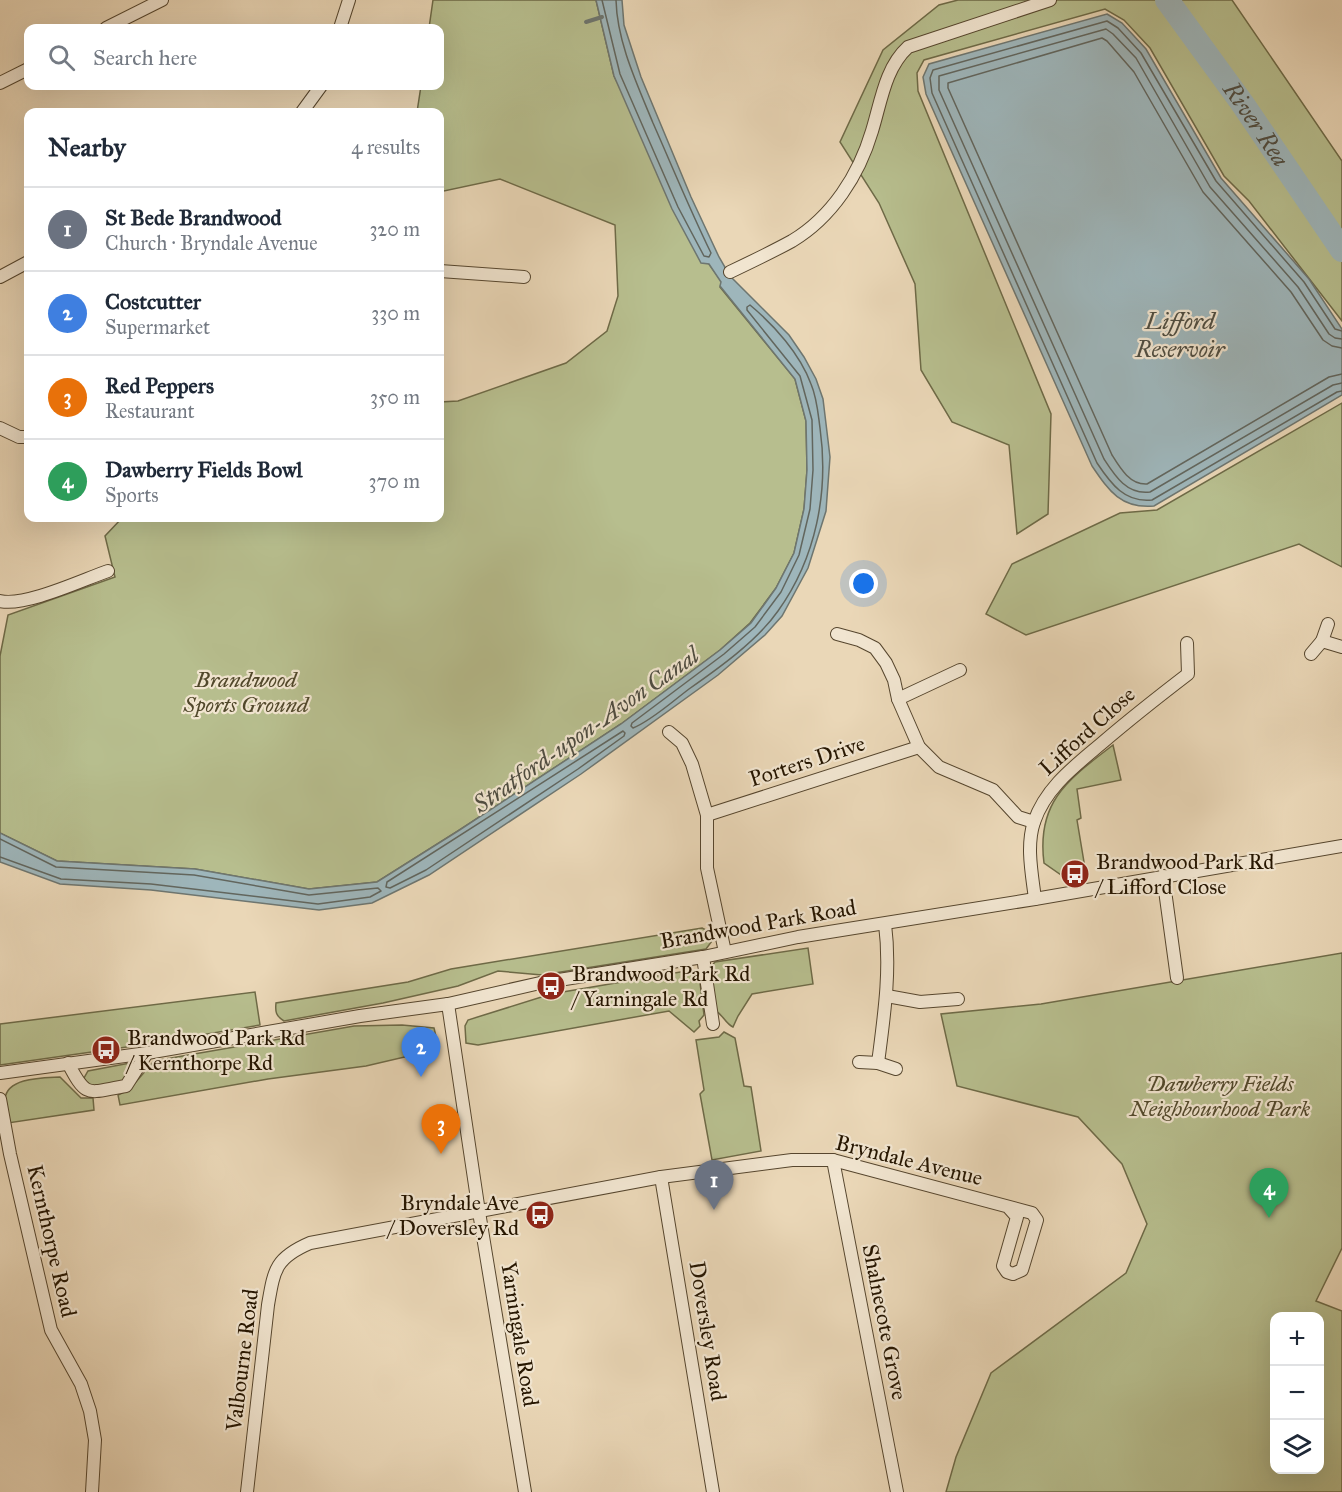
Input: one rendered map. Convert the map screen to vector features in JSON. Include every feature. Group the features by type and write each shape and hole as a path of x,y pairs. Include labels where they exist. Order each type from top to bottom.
{"street":[{"path":"114,24 162,0"},
{"path":"341,24 349,0"},
{"path":"730,272 794,240 826,213 853,179 870,137 891,69 908,47 1050,0"},
{"path":"0,83 24,71"},
{"path":"310,108 319,90"},
{"path":"0,277 24,264"},
{"path":"444,271 525,277"},
{"path":"0,428 19,437 24,436"},
{"path":"0,602 10,603 35,597 108,571"},
{"path":"1311,654 1322,641 1328,624"},
{"path":"837,634 859,640 875,648 886,663 894,680 898,699 919,747 939,767 993,790 1018,817 1034,822"},
{"path":"1322,641 1342,647"},
{"name":"Lifford Close","path":"1035,899 1030,846 1034,822 1046,797 1062,777 1138,712 1188,675 1187,643"},
{"path":"898,699 960,670"},
{"path":"669,732 682,743 692,764 707,814 707,868 724,952"},
{"name":"Porters Drive","path":"707,814 919,747"},
{"name":"Brandwood Park Road","path":"0,1073 147,1053 360,1016 448,1004 540,983 703,957 798,937 1342,846"},
{"path":"1163,876 1176,978"},
{"path":"878,1063 887,996 888,948 885,924"},
{"path":"703,957 713,1024"},
{"path":"887,996 920,1002 958,999"},
{"name":"Yarningale Road","path":"448,1004 525,1492"},
{"path":"68,1063 77,1082 89,1092 126,1086 147,1053"},
{"path":"859,1062 878,1063 896,1069"},
{"name":"Kernthorpe Road","path":"0,1099 10,1154 51,1330 81,1384 90,1411 95,1440 92,1492"},
{"name":"Bryndale Avenue","path":"479,1212 661,1177 792,1160 833,1160 1032,1213 1037,1220 1022,1270 1013,1274 1007,1272 1003,1266 1017,1217 1009,1208"},
{"name":"Shalnecote Grove","path":"833,1160 897,1492"},
{"name":"Doversley Road","path":"661,1177 713,1492"},
{"name":"Valbourne Road","path":"247,1492 268,1305 273,1275 283,1259 293,1250 309,1243 479,1212"}],"green space":[{"name":"Brandwood Sports Ground","path":"433,0 596,0 614,76 709,264 722,282 720,287 795,379 806,421 807,470 804,509 794,553 776,588 750,623 720,650 621,724 377,882 309,889 195,869 57,861 0,833 0,656 8,615 115,577 105,536 118,522 444,522 444,402 458,401 566,363 607,331 618,296 615,225 500,179 444,191 444,108 418,108 420,90 444,90 444,24 430,24"},
{"path":"958,0 1232,0 1342,161 1342,321 1249,201 1224,176 1150,48 1124,20 1105,9 924,60 917,73 918,91 1051,414 1048,514 1017,534 1009,445 952,422 921,370 915,284 879,203 840,142 883,50 939,5"},
{"path":"1342,403 1342,567 1299,544 1026,635 986,614 1012,564 1120,513 1157,510"},
{"path":"1113,745 1121,780 1077,789 1081,818 1077,820 1086,874 1064,877 1044,863 1045,823 1051,807 1070,781"},
{"path":"702,928 708,931 712,941 706,949 542,975 498,971 458,986 383,1003 284,1021 276,1011 276,1003 408,982 451,969"},
{"path":"808,948 813,984 752,994 733,1027 716,1011 709,969 715,962"},
{"name":"Dawberry Fields Neighbourhood Park","path":"1342,953 1342,1248 1316,1301 1342,1311 1342,1492 946,1492 956,1457 991,1373 1126,1273 1147,1224 1122,1164 1078,1117 957,1086 941,1014 1041,1004"},
{"path":"692,970 699,975 704,1015 699,1021 700,1026 694,1032 669,1011 478,1045 466,1043 465,1026 468,1020 551,994"},
{"path":"255,992 260,1025 0,1065 0,1024"},
{"path":"402,1025 434,1028 439,1049 366,1066 268,1079 120,1105 118,1095 129,1090 154,1061 354,1026"},
{"path":"724,1032 735,1038 744,1086 751,1087 761,1151 712,1160 700,1094 704,1090 696,1040 719,1037"},
{"path":"130,1063 133,1066 122,1082 89,1087 84,1078 88,1071"},
{"path":"60,1077 81,1098 93,1098 94,1110 8,1123 5,1099 12,1086 27,1080"}],"water":[{"path":"596,0 622,0 624,25 641,77 691,197 719,257 730,276 789,335 816,379 823,399 830,457 826,511 808,568 782,616 765,635 718,675 581,774 429,875 372,903 319,910 151,890 60,884 0,862 0,833 57,861 195,869 309,889 377,882 621,724 720,650 751,623 776,588 794,553 804,509 807,470 806,421 795,379 720,286 721,282 709,264 701,263 672,209 614,76"},
{"name":"Lifford Reservoir","path":"1107,14 1122,23 1146,49 1221,178 1309,279 1342,329 1342,395 1154,506 1133,505 1124,501 1110,490 1092,466 926,94 923,77 929,64"}],"waterway":[{"name":"River Rea","path":"1167,0 1242,103 1342,250"},
{"path":"586,22 602,17"}],"place":[{"name":"Brandwood Park Rd / Lifford Close","path":"1075,874"},
{"name":"Brandwood Park Rd / Yarningale Rd","path":"551,986"},
{"name":"Brandwood Park Rd / Kernthorpe Rd","path":"106,1050"},
{"name":"Costcutter","path":"421,1077"},
{"name":"Red Peppers","path":"441,1154"},
{"name":"St Bede Brandwood","path":"714,1210"},
{"name":"Bryndale Ave / Doversley Rd","path":"540,1215"},
{"name":"Dawberry Fields Bowl","path":"1269,1218"}],"water label":[{"name":"Stratford-upon-Avon Canal","path":"586,730"}]}
